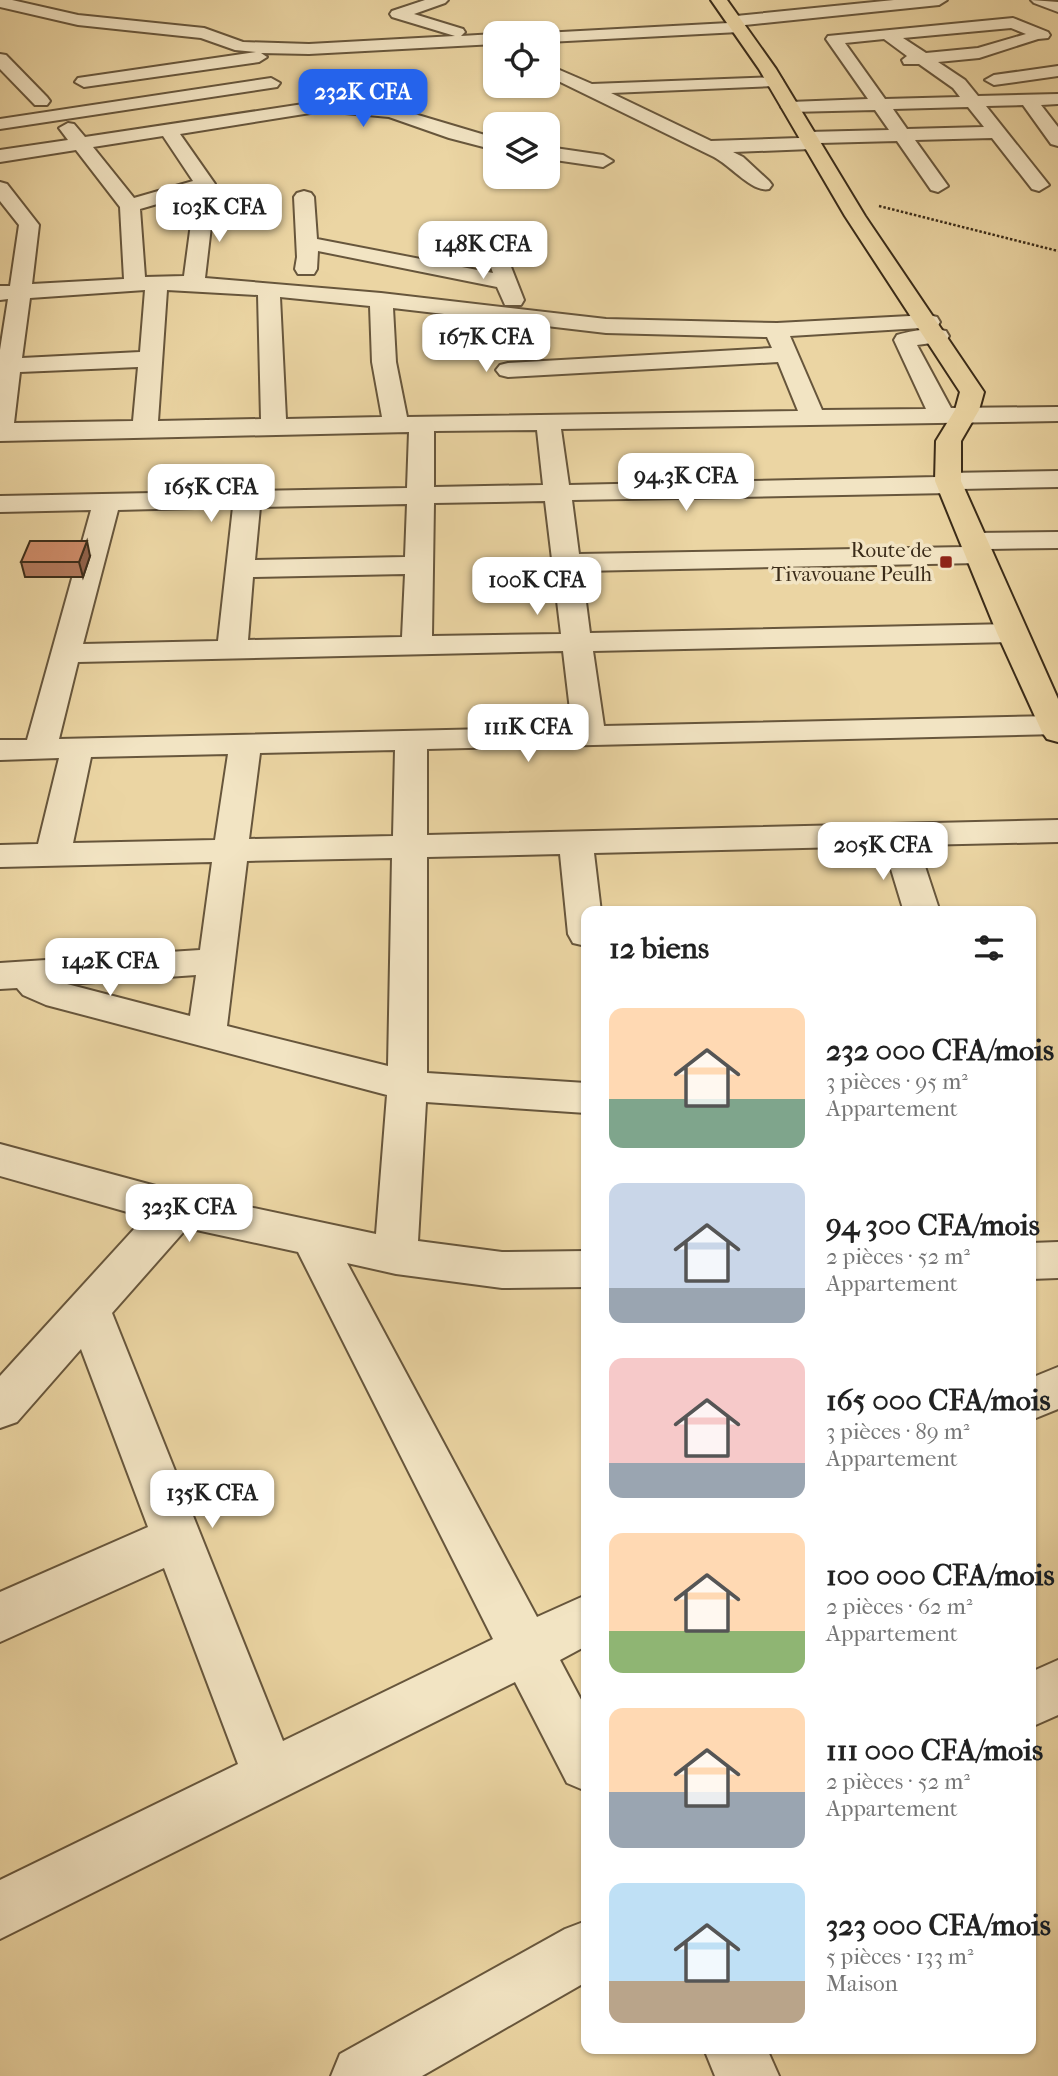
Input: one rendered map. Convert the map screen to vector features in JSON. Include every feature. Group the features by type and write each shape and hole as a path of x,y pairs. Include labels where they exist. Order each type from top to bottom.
{"main road":[{"path":"719,0 738,24 774,81 839,192 933,329 972,392 972,400 954,414 947,451 949,483 1012,633 1056,728"}],"street":[{"path":"440,0 398,15 483,39"},
{"path":"560,36 738,24 939,0"},
{"path":"1039,0 1058,7"},
{"path":"0,2 78,20 204,33 241,47 309,49 483,41"},
{"path":"13,19 38,10"},
{"path":"74,39 66,27 78,20"},
{"path":"938,186 834,39 1013,23 1050,34"},
{"path":"928,30 959,55"},
{"path":"658,31 666,48"},
{"path":"168,48 204,33"},
{"path":"885,33 959,84 1039,185"},
{"path":"853,65 986,51 1050,34"},
{"path":"0,122 85,82 309,49"},
{"path":"85,82 101,66 144,57"},
{"path":"0,59 41,101"},
{"path":"560,62 575,61"},
{"path":"674,66 684,92"},
{"path":"790,107 876,98 1058,71"},
{"path":"560,76 736,161 762,185"},
{"path":"589,90 684,92 774,81"},
{"path":"0,122 271,83"},
{"path":"876,98 974,102 1058,99"},
{"path":"1028,101 1056,134"},
{"path":"0,156 323,106 391,112 483,141"},
{"path":"58,115 130,206 146,284 151,359 145,429"},
{"path":"698,122 708,147"},
{"path":"130,206 205,184 168,130"},
{"path":"708,147 998,132"},
{"path":"560,155 603,161"},
{"path":"0,188 29,226 10,293 0,432 548,422 631,401 813,417 1058,414"},
{"path":"302,292 308,257 304,197"},
{"path":"194,284 204,201"},
{"path":"488,230 505,282 520,316"},
{"path":"307,243 505,282"},
{"path":"10,293 146,284 269,289 381,300 500,342 618,363 787,354"},
{"path":"269,289 274,426"},
{"path":"381,300 384,362 409,424 421,495 417,645"},
{"path":"520,316 606,326 777,330 933,329"},
{"path":"500,342 520,316"},
{"path":"606,326 631,401"},
{"path":"933,329 905,340 905,344 954,414"},
{"path":"777,330 813,417"},
{"path":"500,342 519,422"},
{"path":"5,365 151,359"},
{"path":"548,422 589,736"},
{"path":"0,504 1058,479"},
{"path":"232,649 247,499"},
{"path":"40,749 106,503"},
{"path":"566,562 976,548 1058,540"},
{"path":"242,569 419,565"},
{"path":"64,653 1012,633"},
{"path":"0,750 1056,728"},
{"path":"396,1256 407,1086 411,740"},
{"path":"208,1032 245,744"},
{"path":"53,854 77,748"},
{"path":"0,856 1058,831"},
{"path":"897,834 920,906"},
{"path":"576,844 583,906"},
{"path":"14,976 217,961"},
{"path":"14,976 59,996 208,1032 407,1086 581,1098"},
{"path":"0,1160 178,1209 396,1256 502,1270 581,1269"},
{"path":"2,1402 178,1209"},
{"path":"312,1238 581,1754"},
{"path":"1036,1261 1058,1260"},
{"path":"88,1309 270,1777"},
{"path":"1036,1398 1058,1387"},
{"path":"0,1617 177,1538"},
{"path":"0,1910 581,1622"},
{"path":"1036,1698 1058,1686"},
{"path":"362,2076 581,1953"},
{"path":"737,2054 748,2076"}],"path":[{"path":"839,192 884,208 1058,251"}],"building":[{"path":"30,541 87,541 79,562 21,562"}],"place":[{"name":"Route de Tivavouane Peulh","path":"946,562"}]}
